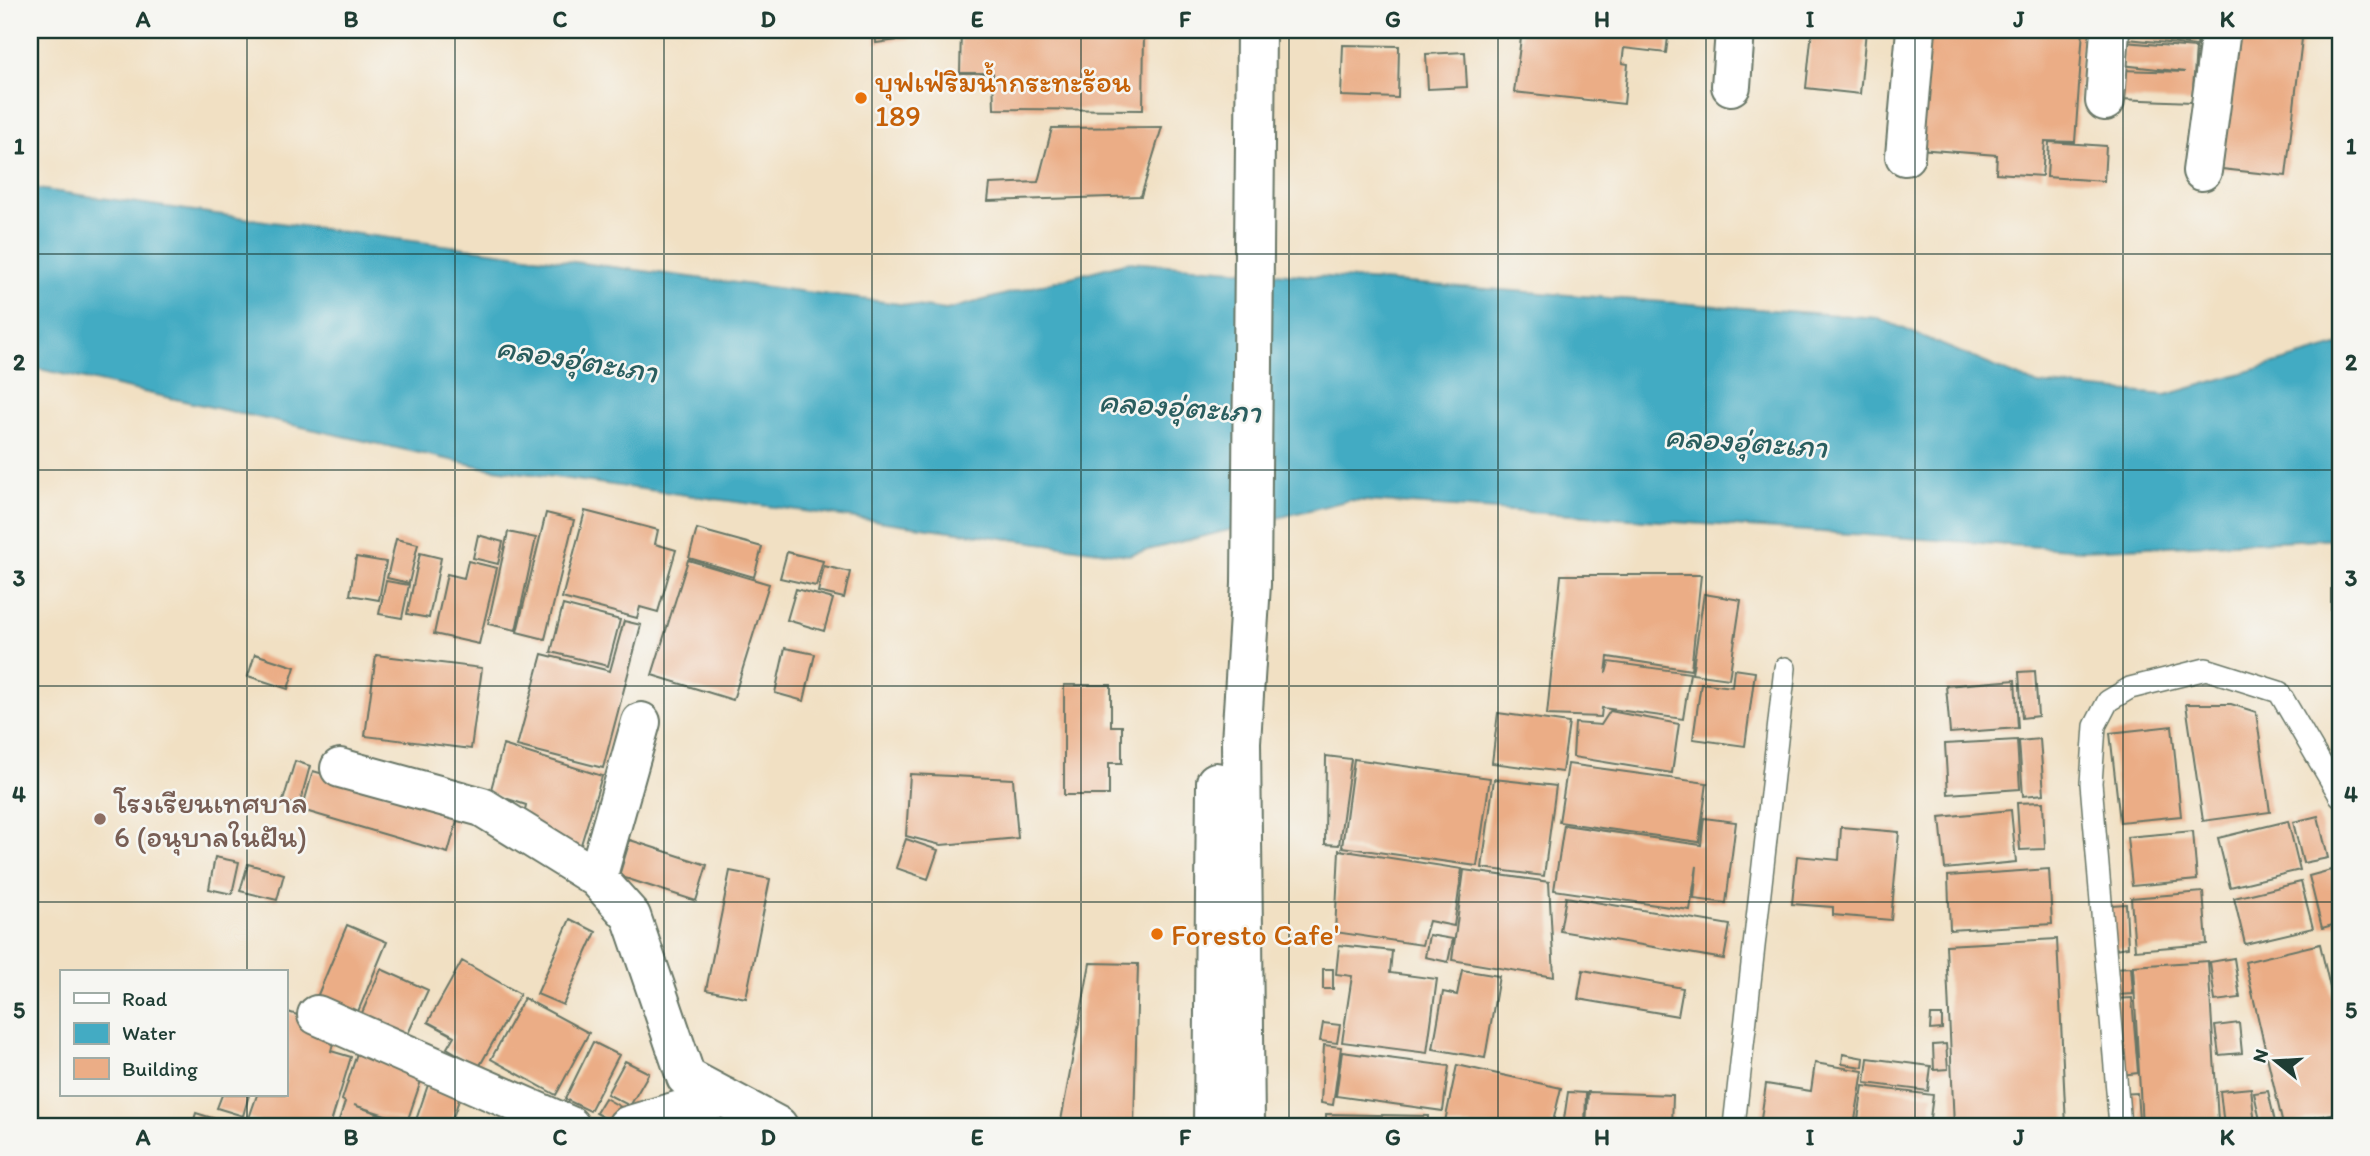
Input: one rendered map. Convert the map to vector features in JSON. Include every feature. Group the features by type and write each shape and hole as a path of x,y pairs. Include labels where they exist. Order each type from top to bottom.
{"street":[{"path":"1213,1126 1229,744 1251,584 1256,30"},
{"path":"1731,86 1735,30"},
{"path":"1905,156 1916,30"},
{"path":"2105,101 2110,30"},
{"path":"2202,171 2221,30"},
{"path":"597,877 641,722"},
{"path":"1229,744 1245,1126"},
{"path":"340,768 482,807 597,877 631,916 686,1077 778,1126"},
{"path":"317,1016 570,1126"},
{"path":"628,1126 724,1097"}],"lane":[{"path":"1734,1126 1785,668"},
{"path":"2120,1126 2091,783 2095,726 2108,701 2130,688 2206,669 2280,692 2340,796"}],"water":[{"name":"คลองอุ่ตะเภา","path":"30,188 366,235 946,310 1128,262 1878,318 2036,384 2166,395 2340,345 2340,538 2084,550 1350,500 1128,555 487,468 30,367"}],"building":[{"path":"875,30 911,30 912,38 876,43"},
{"path":"961,30 1144,30 1143,110 994,109 993,73 960,73"},
{"path":"1522,30 1669,30 1666,53 1624,48 1622,63 1628,64 1624,104 1514,92"},
{"path":"1812,30 1866,30 1860,94 1806,88"},
{"path":"1926,30 2083,30 2075,142 2045,141 2042,176 1996,173 1997,155 1918,149"},
{"path":"2129,30 2199,30 2197,46 2128,39"},
{"path":"2239,30 2303,30 2286,176 2222,169"},
{"path":"2124,42 2196,48 2192,102 2119,99 2120,70 2185,72 2122,65"},
{"path":"1343,45 1399,46 1398,98 1341,96"},
{"path":"1465,52 1467,87 1428,89 1426,54"},
{"path":"1162,127 1141,196 988,201 990,184 1038,182 1052,128"},
{"path":"2049,142 2106,146 2104,181 2047,177"},
{"path":"585,511 658,530 655,544 676,550 658,612 640,607 637,618 562,598"},
{"path":"546,513 574,520 545,639 517,632"},
{"path":"697,529 762,547 754,577 689,558"},
{"path":"508,532 536,538 516,630 488,624"},
{"path":"478,535 503,542 498,564 473,558"},
{"path":"396,539 418,544 409,583 387,578"},
{"path":"787,552 823,561 816,586 780,578"},
{"path":"420,553 441,558 429,618 407,614"},
{"path":"356,557 386,562 379,600 350,595"},
{"path":"688,560 769,584 733,700 652,675"},
{"path":"468,561 497,568 479,644 434,634 447,574 464,578"},
{"path":"824,566 850,572 844,598 818,592"},
{"path":"1561,575 1701,575 1691,670 1608,657 1606,673 1609,662 1690,673 1683,719 1602,708 1601,717 1547,715"},
{"path":"386,581 409,585 402,618 379,614"},
{"path":"796,589 833,599 824,631 787,620"},
{"path":"2331,589 2340,589 2340,614 2331,614"},
{"path":"1704,594 1741,600 1729,679 1692,674"},
{"path":"563,605 620,620 608,666 551,652"},
{"path":"624,621 641,625 603,768 517,746 542,654 610,671"},
{"path":"785,648 815,654 804,701 775,693"},
{"path":"255,654 295,667 288,689 248,676"},
{"path":"376,655 482,668 471,749 365,736"},
{"path":"1734,669 1755,672 1745,746 1693,739 1701,683 1732,687"},
{"path":"2035,671 2038,716 2022,718 2019,672"},
{"path":"2015,680 2018,728 1950,733 1946,686"},
{"path":"1064,685 1111,685 1111,726 1122,726 1122,763 1109,763 1109,795 1064,795"},
{"path":"2186,704 2231,704 2256,712 2270,812 2203,821"},
{"path":"1610,711 1679,724 1672,773 1573,757 1575,723 1601,725"},
{"path":"1498,713 1569,723 1562,772 1492,763"},
{"path":"2172,726 2181,816 2120,822 2110,733"},
{"path":"2040,739 2044,794 2023,796 2019,741"},
{"path":"2017,740 2020,789 1948,794 1945,744"},
{"path":"503,745 602,776 579,851 523,820 526,805 490,793"},
{"path":"1326,756 1351,759 1339,845 1325,844"},
{"path":"1354,759 1490,778 1477,866 1342,847"},
{"path":"295,761 310,766 299,806 283,801"},
{"path":"1568,764 1707,783 1699,842 1559,822"},
{"path":"313,771 459,814 448,853 302,810"},
{"path":"910,774 1013,779 1018,838 941,845 906,836"},
{"path":"1494,779 1556,786 1544,876 1482,868"},
{"path":"2043,802 2045,849 2020,850 2017,803"},
{"path":"2011,810 2016,862 1945,869 1940,817"},
{"path":"2318,816 2328,858 2303,863 2293,822"},
{"path":"1704,818 1736,822 1726,903 1694,899 1697,866 1690,910 1554,890 1564,825 1701,845"},
{"path":"2288,821 2300,870 2230,887 2218,838"},
{"path":"1841,827 1899,832 1891,920 1833,915 1833,907 1792,904 1797,856 1839,860"},
{"path":"2193,831 2197,880 2132,886 2127,837"},
{"path":"906,839 938,850 928,879 896,868"},
{"path":"630,840 707,865 696,901 619,876"},
{"path":"1339,850 1462,869 1454,926 1429,921 1422,945 1335,932"},
{"path":"215,857 239,862 232,894 209,889"},
{"path":"248,864 284,874 277,900 240,891"},
{"path":"2049,869 2052,924 1950,930 1948,876"},
{"path":"1464,870 1549,882 1554,977 1452,960"},
{"path":"2331,870 2340,906 2340,923 2322,928 2309,876"},
{"path":"730,871 770,879 746,998 706,990"},
{"path":"2301,882 2313,928 2245,944 2234,898"},
{"path":"2203,892 2207,944 2135,950 2131,898"},
{"path":"1566,897 1730,925 1724,959 1560,931"},
{"path":"2126,904 2128,947 2114,949 2111,905"},
{"path":"570,919 596,932 563,1005 537,994"},
{"path":"347,925 387,942 357,1014 317,997"},
{"path":"1429,935 1453,939 1448,962 1425,957"},
{"path":"2057,939 2066,1126 1954,1126 1946,945"},
{"path":"2320,944 2340,1031 2340,1112 2283,1125 2245,962"},
{"path":"1339,945 1392,951 1390,973 1437,979 1427,1053 1342,1042 1352,976 1336,974"},
{"path":"2234,958 2240,998 2215,1001 2210,962"},
{"path":"462,961 520,994 479,1067 447,1048 454,1036 428,1022"},
{"path":"2208,961 2218,1121 2142,1126 2133,966"},
{"path":"1090,963 1138,964 1134,1126 1060,1126"},
{"path":"2131,967 2133,994 2116,995 2114,968"},
{"path":"381,969 428,990 407,1036 361,1015"},
{"path":"1323,969 1333,969 1333,989 1323,989"},
{"path":"1462,970 1499,976 1485,1058 1433,1049 1443,992 1457,995"},
{"path":"1583,970 1683,988 1678,1016 1578,999"},
{"path":"524,998 589,1033 556,1095 491,1059"},
{"path":"2132,998 2138,1073 2121,1075 2114,999"},
{"path":"287,1012 337,1028 331,1051 351,1057 330,1126 275,1126 249,1118 257,1096 287,1096"},
{"path":"1931,1015 1942,1015 1942,1029 1930,1030"},
{"path":"1323,1023 1340,1025 1337,1043 1320,1041"},
{"path":"2239,1023 2242,1053 2219,1055 2215,1026"},
{"path":"593,1042 619,1055 590,1111 565,1099"},
{"path":"1946,1044 1948,1069 1934,1070 1933,1045"},
{"path":"1324,1045 1341,1047 1333,1105 1321,1103"},
{"path":"358,1050 424,1072 407,1122 354,1105 413,1126 337,1126 345,1102 342,1100"},
{"path":"1342,1052 1449,1066 1443,1111 1336,1096"},
{"path":"1843,1054 1864,1058 1863,1067 1842,1064"},
{"path":"1868,1058 1931,1066 1928,1091 1865,1083"},
{"path":"625,1061 649,1073 630,1106 607,1094"},
{"path":"1815,1063 1863,1071 1854,1126 1760,1126 1766,1084 1811,1091"},
{"path":"1457,1065 1561,1088 1552,1126 1444,1126"},
{"path":"430,1079 462,1091 450,1126 414,1126"},
{"path":"1863,1086 1933,1095 1929,1126 1857,1126"},
{"path":"2251,1088 2255,1125 2224,1126 2220,1091"},
{"path":"2268,1091 2275,1122 2261,1125 2254,1093"},
{"path":"1568,1092 1586,1093 1585,1126 1563,1126"},
{"path":"1588,1092 1673,1095 1672,1126 1586,1126"},
{"path":"2137,1093 2139,1120 2123,1122 2121,1094"},
{"path":"222,1096 249,1096 243,1116 217,1108"},
{"path":"605,1098 628,1111 618,1126 596,1113"},
{"path":"196,1113 238,1126 192,1126"},
{"path":"1326,1114 1428,1116 1428,1126 1326,1126"}],"place":[{"name":"บุฟเฟ่ริมน้ำกระทะร้อน 189","path":"861,98"},
{"name":"โรงเรียนเทศบาล 6 (อนุบาลในฝัน)","path":"100,819"},
{"name":"Foresto Cafe'","path":"1157,934"}]}
